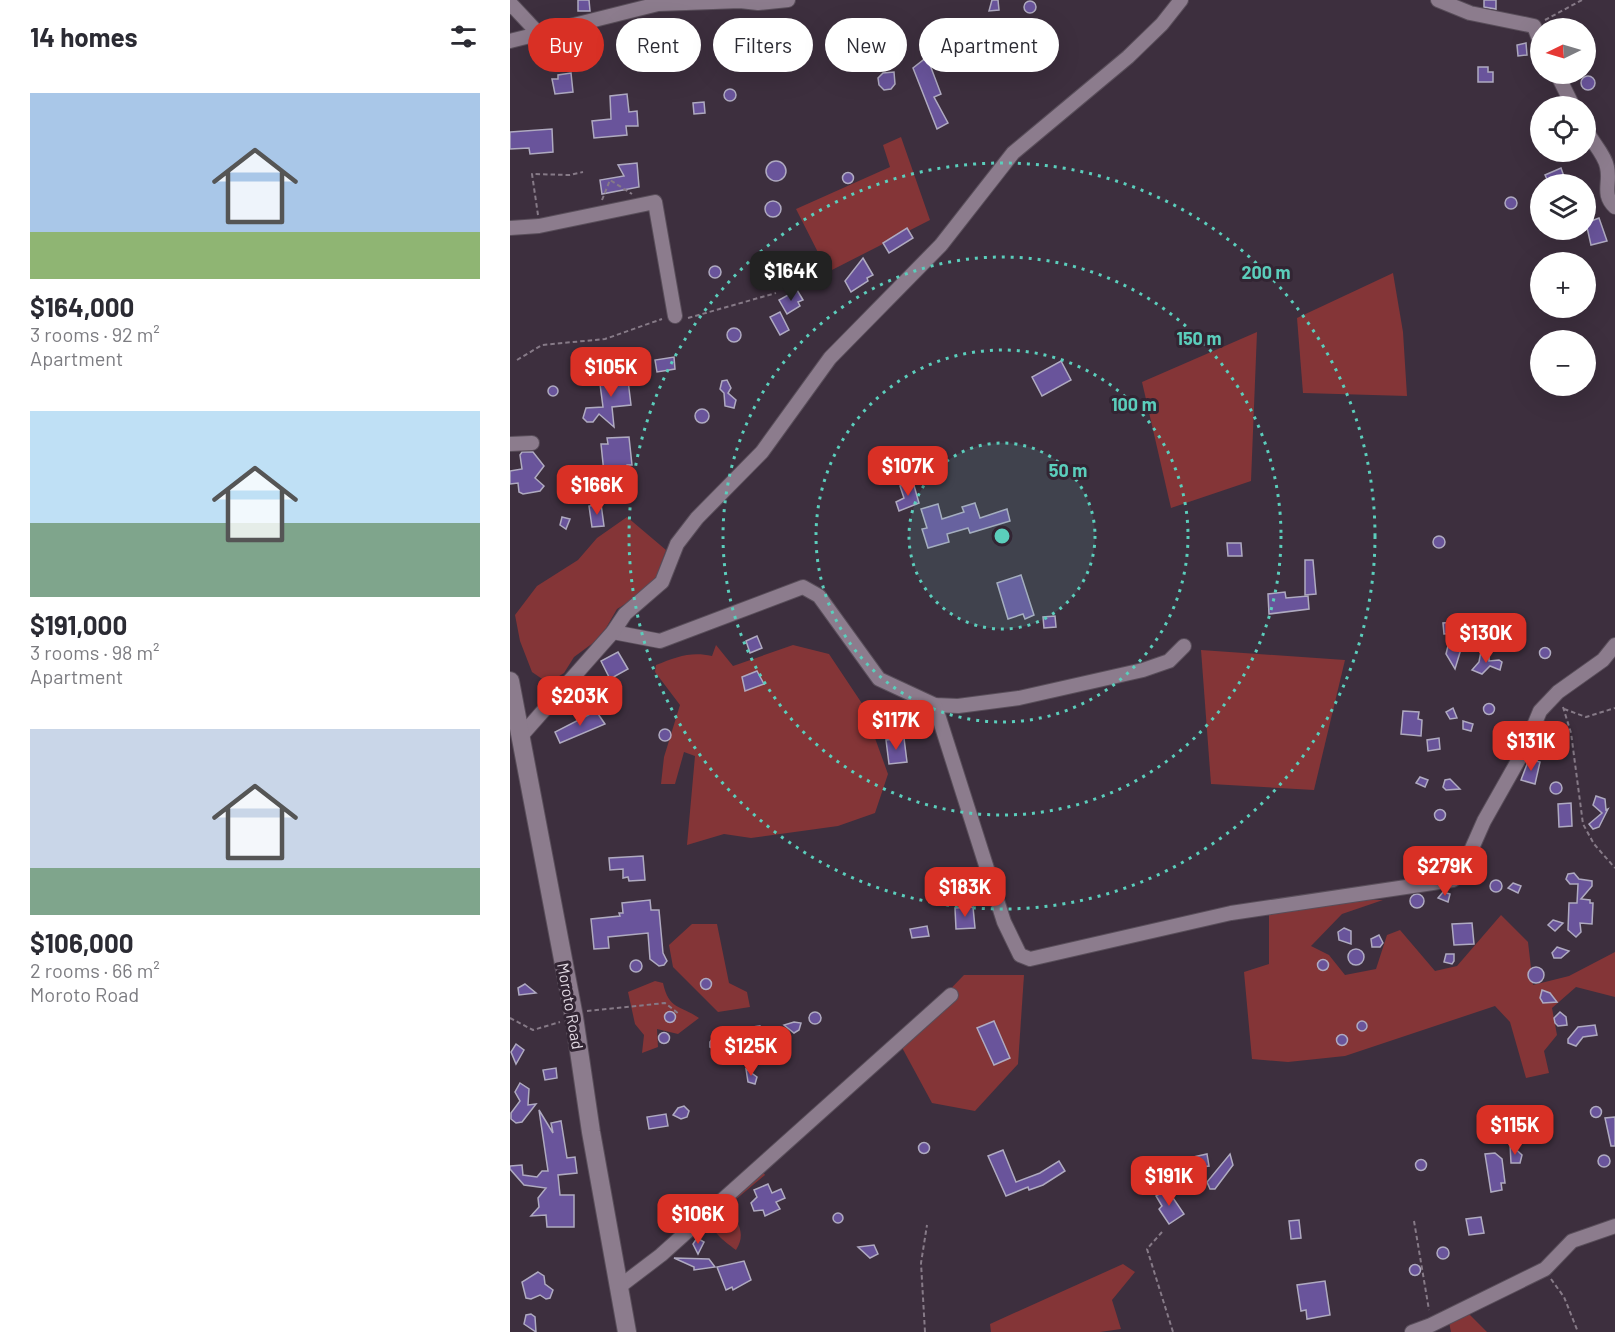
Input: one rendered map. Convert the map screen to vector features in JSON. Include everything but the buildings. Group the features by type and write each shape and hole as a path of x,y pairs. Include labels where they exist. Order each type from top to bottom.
{"main road":[{"name":"Moroto Road","path":"510,681 574,1017 591,1132 627,1332"}],"street":[{"path":"602,18 658,4 740,1 758,3 789,0"},
{"path":"521,736 613,632 625,614 662,582 677,544 697,518 762,452 830,358 941,245 1013,153 1128,57 1162,24 1181,0"},
{"path":"1438,0 1490,18 1530,24"},
{"path":"510,3 528,22"},
{"path":"510,41 528,37"},
{"path":"1596,146 1605,161 1608,201 1615,207"},
{"path":"510,228 540,226 655,202 675,316"},
{"path":"510,444 532,443"},
{"path":"613,632 660,641 803,587 819,596 879,679 935,705 958,706 1019,698 1143,670 1169,661 1184,645"},
{"path":"935,705 1004,922 1020,956 1030,959 1231,913 1453,880 1461,873 1484,820 1523,752 1540,711 1558,692 1603,660 1615,645"},
{"path":"620,1287 669,1247 951,995"},
{"path":"1412,1332 1431,1325 1545,1269 1572,1241 1615,1226"}],"path":[{"path":"1547,18 1582,0"},
{"path":"540,226 532,174 570,175 583,172"},
{"path":"596,214 610,180 646,204"},
{"path":"517,360 542,345 605,339 650,322 675,316 686,319 776,293"},
{"path":"1558,692 1575,756 1583,824 1594,844 1615,868"},
{"path":"1564,709 1586,717 1615,708"},
{"path":"510,1018 533,1030 592,1009 664,1003 679,1014"},
{"path":"1414,1221 1431,1325"},
{"path":"925,1332 921,1263 927,1225"},
{"path":"1162,1232 1147,1249 1173,1332"},
{"path":"1545,1269 1564,1297 1578,1332"}],"shaded area":[{"path":"901,137 930,220 828,272 796,209 890,167 883,145"},
{"path":"1393,273 1403,332 1407,396 1303,393 1297,318"},
{"path":"1257,332 1251,481 1171,508 1142,382"},
{"path":"627,517 666,550 656,577 635,598 617,609 606,628 593,643 574,657 564,673 548,683 532,672 520,641 515,615 537,586 578,560 597,538"},
{"path":"716,645 733,666 793,645 829,654 863,705 888,774 875,813 838,826 751,838 724,834 687,845 695,756 684,752 675,784 661,784 664,757 680,705 655,672 656,665 677,657 712,656"},
{"path":"1201,650 1345,660 1314,790 1211,784"},
{"path":"1269,900 1383,900 1342,914 1311,946 1329,955 1345,975 1376,969 1387,935 1400,930 1435,971 1457,966 1501,915 1528,942 1533,985 1569,976 1615,952 1615,997 1576,987 1552,1008 1557,1035 1544,1051 1549,1073 1526,1078 1510,1022 1495,1006 1345,1056 1288,1062 1252,1059 1244,972 1269,964"},
{"path":"692,924 717,924 729,983 747,992 750,1007 718,1012 673,967 669,945"},
{"path":"964,975 1024,975 1018,1064 975,1111 932,1103 899,1042"},
{"path":"655,981 663,983 665,992 672,1003 699,1018 678,1034 657,1029 658,1047 642,1053 644,1035 635,1024 628,992"},
{"path":"760,1167 765,1175 728,1206 740,1227 741,1238 736,1250 715,1231 710,1214"},
{"path":"1123,1264 1135,1272 1112,1300 1121,1329 1100,1332 991,1332 990,1324"},
{"path":"1464,1309 1487,1332 1451,1332 1448,1317"}]}
